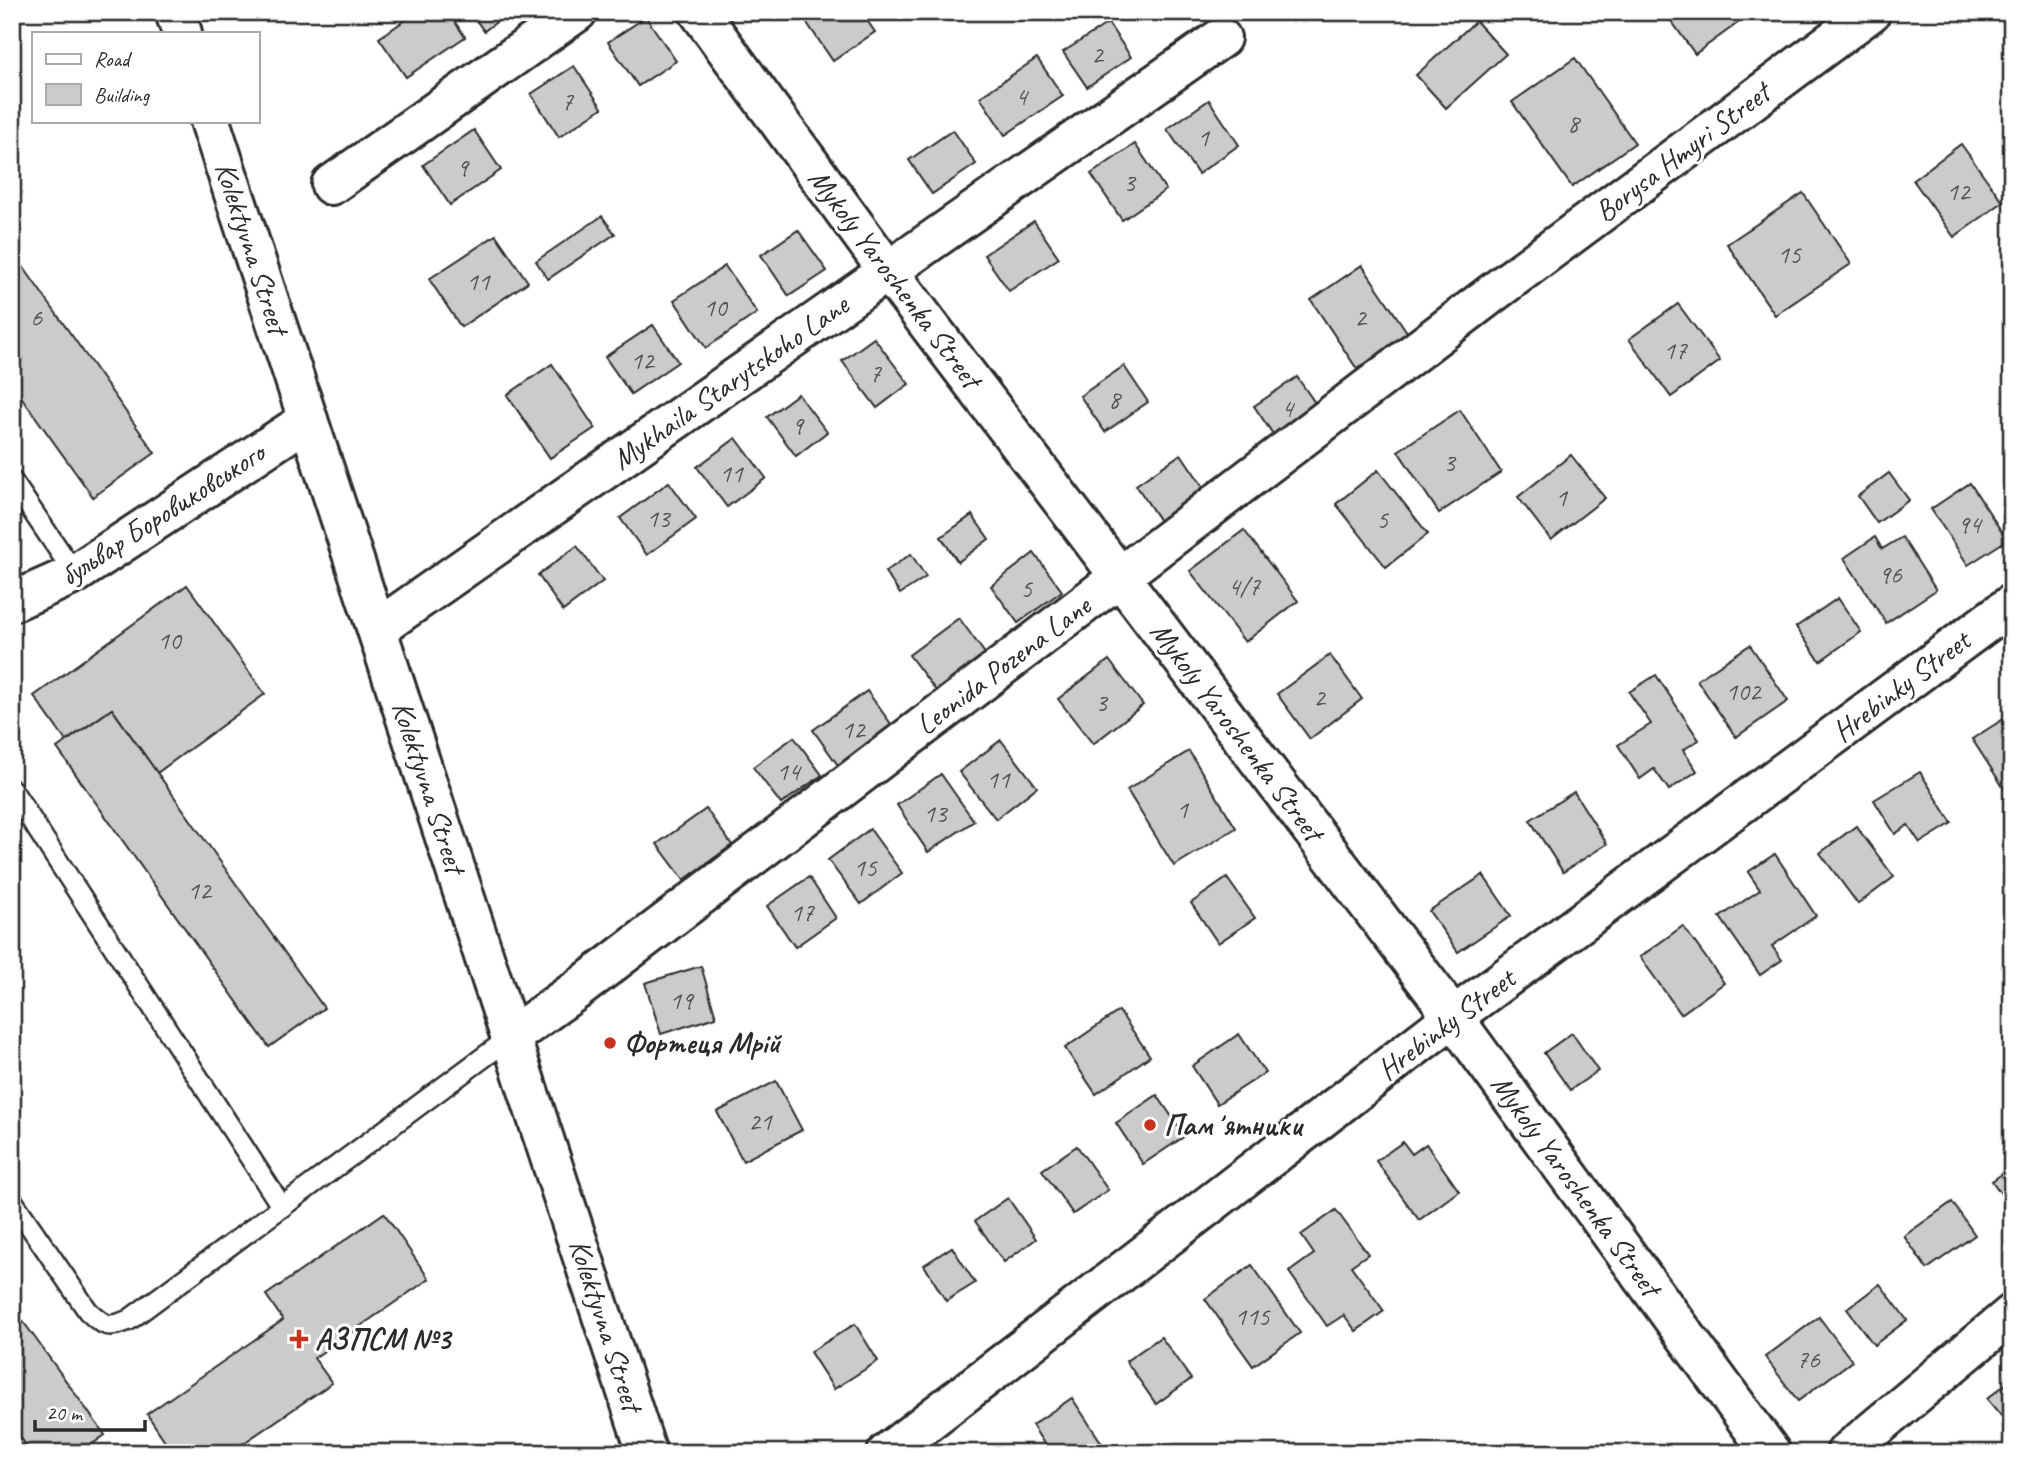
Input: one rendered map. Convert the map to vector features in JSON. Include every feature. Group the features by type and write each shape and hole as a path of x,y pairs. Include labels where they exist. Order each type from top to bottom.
{"street":[{"path":"175,12 181,32"},
{"path":"331,185 577,12"},
{"name":"Mykoly Yaroshenka Street","path":"699,12 888,271 1453,1017 1771,1453"},
{"name":"Borysa Hmyri Street","path":"1494,292 1871,12"},
{"name":"Mykhaila Starytskoho Lane","path":"377,629 1221,38"},
{"name":"Kolektyvna Street","path":"210,122 647,1453"},
{"name":"Leonida Pozena Lane","path":"511,1037 578,989 1494,292"},
{"name":"бульвар Боровиковського","path":"12,602 75,574 308,420"},
{"name":"Hrebinky Street","path":"887,1453 1453,1017 2012,604"},
{"path":"1846,1453 2012,1314"}],"lane":[{"path":"12,481 75,574"},
{"path":"12,789 282,1207"},
{"path":"12,1200 88,1311 102,1325 116,1326 129,1320 511,1037"}],"building":[{"path":"417,12 448,12 465,37 406,77 379,38"},
{"path":"470,12 510,12 484,31"},
{"path":"816,12 861,12 875,32 833,61 805,20"},
{"path":"1665,12 1753,12 1695,54"},
{"path":"646,17 676,61 638,86 608,42"},
{"path":"1476,21 1506,54 1446,108 1416,75"},
{"path":"1108,23 1131,57 1087,87 1063,52"},
{"path":"1037,58 1063,96 1005,135 980,97"},
{"path":"1575,58 1635,143 1572,187 1512,102"},
{"path":"574,66 602,108 559,137 531,94"},
{"path":"1209,100 1239,145 1198,174 1167,129"},
{"path":"474,130 501,170 450,205 423,165"},
{"path":"953,130 976,164 932,194 909,160"},
{"path":"1135,144 1166,190 1122,220 1091,174"},
{"path":"1961,144 2003,202 1954,237 1913,180"},
{"path":"1803,193 1851,264 1775,315 1727,244"},
{"path":"602,216 615,234 548,279 536,261"},
{"path":"1034,221 1059,258 1009,291 984,255"},
{"path":"798,230 827,271 789,296 761,255"},
{"path":"496,235 528,282 461,327 429,279"},
{"path":"12,251 155,453 93,497 12,384"},
{"path":"1362,265 1409,335 1357,369 1311,300"},
{"path":"725,266 757,313 706,348 674,300"},
{"path":"1678,304 1720,361 1671,397 1629,339"},
{"path":"653,325 678,362 631,394 605,357"},
{"path":"874,338 909,384 877,408 842,361"},
{"path":"552,364 595,428 550,458 507,395"},
{"path":"1124,366 1148,402 1105,432 1080,396"},
{"path":"1297,377 1320,410 1277,440 1254,406"},
{"path":"798,394 827,432 796,456 767,417"},
{"path":"1460,410 1501,472 1439,513 1398,451"},
{"path":"736,438 766,478 727,507 697,467"},
{"path":"1181,454 1206,491 1160,521 1136,485"},
{"path":"1571,455 1605,498 1551,540 1518,497"},
{"path":"1378,470 1428,534 1386,567 1336,504"},
{"path":"1889,473 1909,500 1877,523 1858,496"},
{"path":"669,482 696,519 647,555 620,518"},
{"path":"1970,483 2007,540 1968,565 1931,509"},
{"path":"972,515 989,539 958,562 941,537"},
{"path":"1244,530 1298,601 1245,642 1190,571"},
{"path":"1875,537 1882,549 1902,537 1936,590 1886,623 1844,558"},
{"path":"577,546 603,581 563,611 538,575"},
{"path":"1034,553 1062,591 1018,623 991,586"},
{"path":"911,554 926,577 900,594 885,572"},
{"path":"187,585 265,694 157,773 112,709 66,741 34,696"},
{"path":"1838,598 1861,632 1820,661 1796,627"},
{"path":"959,618 989,659 940,696 909,655"},
{"path":"1750,645 1788,701 1736,737 1697,680"},
{"path":"1330,655 1362,699 1310,739 1277,694"},
{"path":"1109,660 1143,705 1093,744 1058,699"},
{"path":"1656,675 1699,740 1683,750 1697,771 1669,790 1654,769 1640,779 1618,745 1651,724 1629,692"},
{"path":"867,691 894,728 840,768 813,730"},
{"path":"112,709 324,1008 269,1047 57,748"},
{"path":"2005,718 2012,728 2012,795 2009,796 1972,739"},
{"path":"794,737 822,775 781,804 753,767"},
{"path":"1001,740 1037,787 996,819 959,772"},
{"path":"1189,751 1236,828 1174,866 1127,790"},
{"path":"1920,772 1952,823 1920,843 1908,825 1895,834 1874,800"},
{"path":"941,774 974,821 928,852 897,805"},
{"path":"1574,792 1607,844 1563,872 1530,820"},
{"path":"706,809 732,845 684,880 657,844"},
{"path":"1856,826 1894,877 1858,904 1820,853"},
{"path":"870,829 902,873 861,904 828,860"},
{"path":"1775,854 1816,916 1772,946 1782,960 1760,975 1720,917 1760,890 1748,872"},
{"path":"1483,875 1511,916 1458,952 1429,911"},
{"path":"809,877 836,918 795,947 767,906"},
{"path":"1227,878 1255,918 1218,943 1191,903"},
{"path":"1683,926 1724,983 1681,1014 1640,957"},
{"path":"701,966 716,1017 661,1034 645,983"},
{"path":"1119,1011 1150,1056 1096,1094 1065,1048"},
{"path":"1572,1033 1598,1071 1570,1090 1544,1053"},
{"path":"1239,1034 1265,1073 1217,1104 1192,1066"},
{"path":"776,1081 802,1130 743,1161 717,1112"},
{"path":"1157,1095 1185,1136 1143,1164 1116,1123"},
{"path":"1403,1142 1412,1154 1426,1144 1459,1191 1419,1220 1376,1161"},
{"path":"1077,1146 1108,1190 1073,1214 1042,1170"},
{"path":"2012,1167 2012,1209 1992,1181"},
{"path":"1008,1198 1036,1239 1004,1262 975,1221"},
{"path":"1952,1202 1975,1235 1927,1269 1904,1236"},
{"path":"1336,1210 1368,1254 1351,1266 1384,1311 1356,1331 1344,1315 1327,1326 1289,1272 1314,1254 1301,1235"},
{"name":"АЗПСМ №3","path":"384,1213 429,1279 314,1358 332,1383 229,1453 173,1453 147,1414 283,1320 266,1295"},
{"path":"952,1247 975,1283 946,1301 924,1265"},
{"path":"1252,1265 1300,1333 1253,1366 1205,1299"},
{"path":"1880,1284 1907,1320 1874,1345 1847,1309"},
{"path":"12,1306 105,1435 80,1453 32,1453 12,1426"},
{"path":"1819,1317 1852,1361 1798,1401 1765,1357"},
{"path":"855,1324 878,1361 834,1389 810,1352"},
{"path":"1161,1337 1191,1379 1156,1404 1126,1361"},
{"path":"2012,1379 2012,1429 1987,1399"},
{"path":"1072,1398 1107,1451 1104,1453 1050,1453 1032,1425"}],"place":[{"name":"Фортеця Мрій","path":"610,1043"},
{"name":"Памʼятники","path":"1150,1125"},
{"name":"АЗПСМ №3","path":"299,1339"}]}
